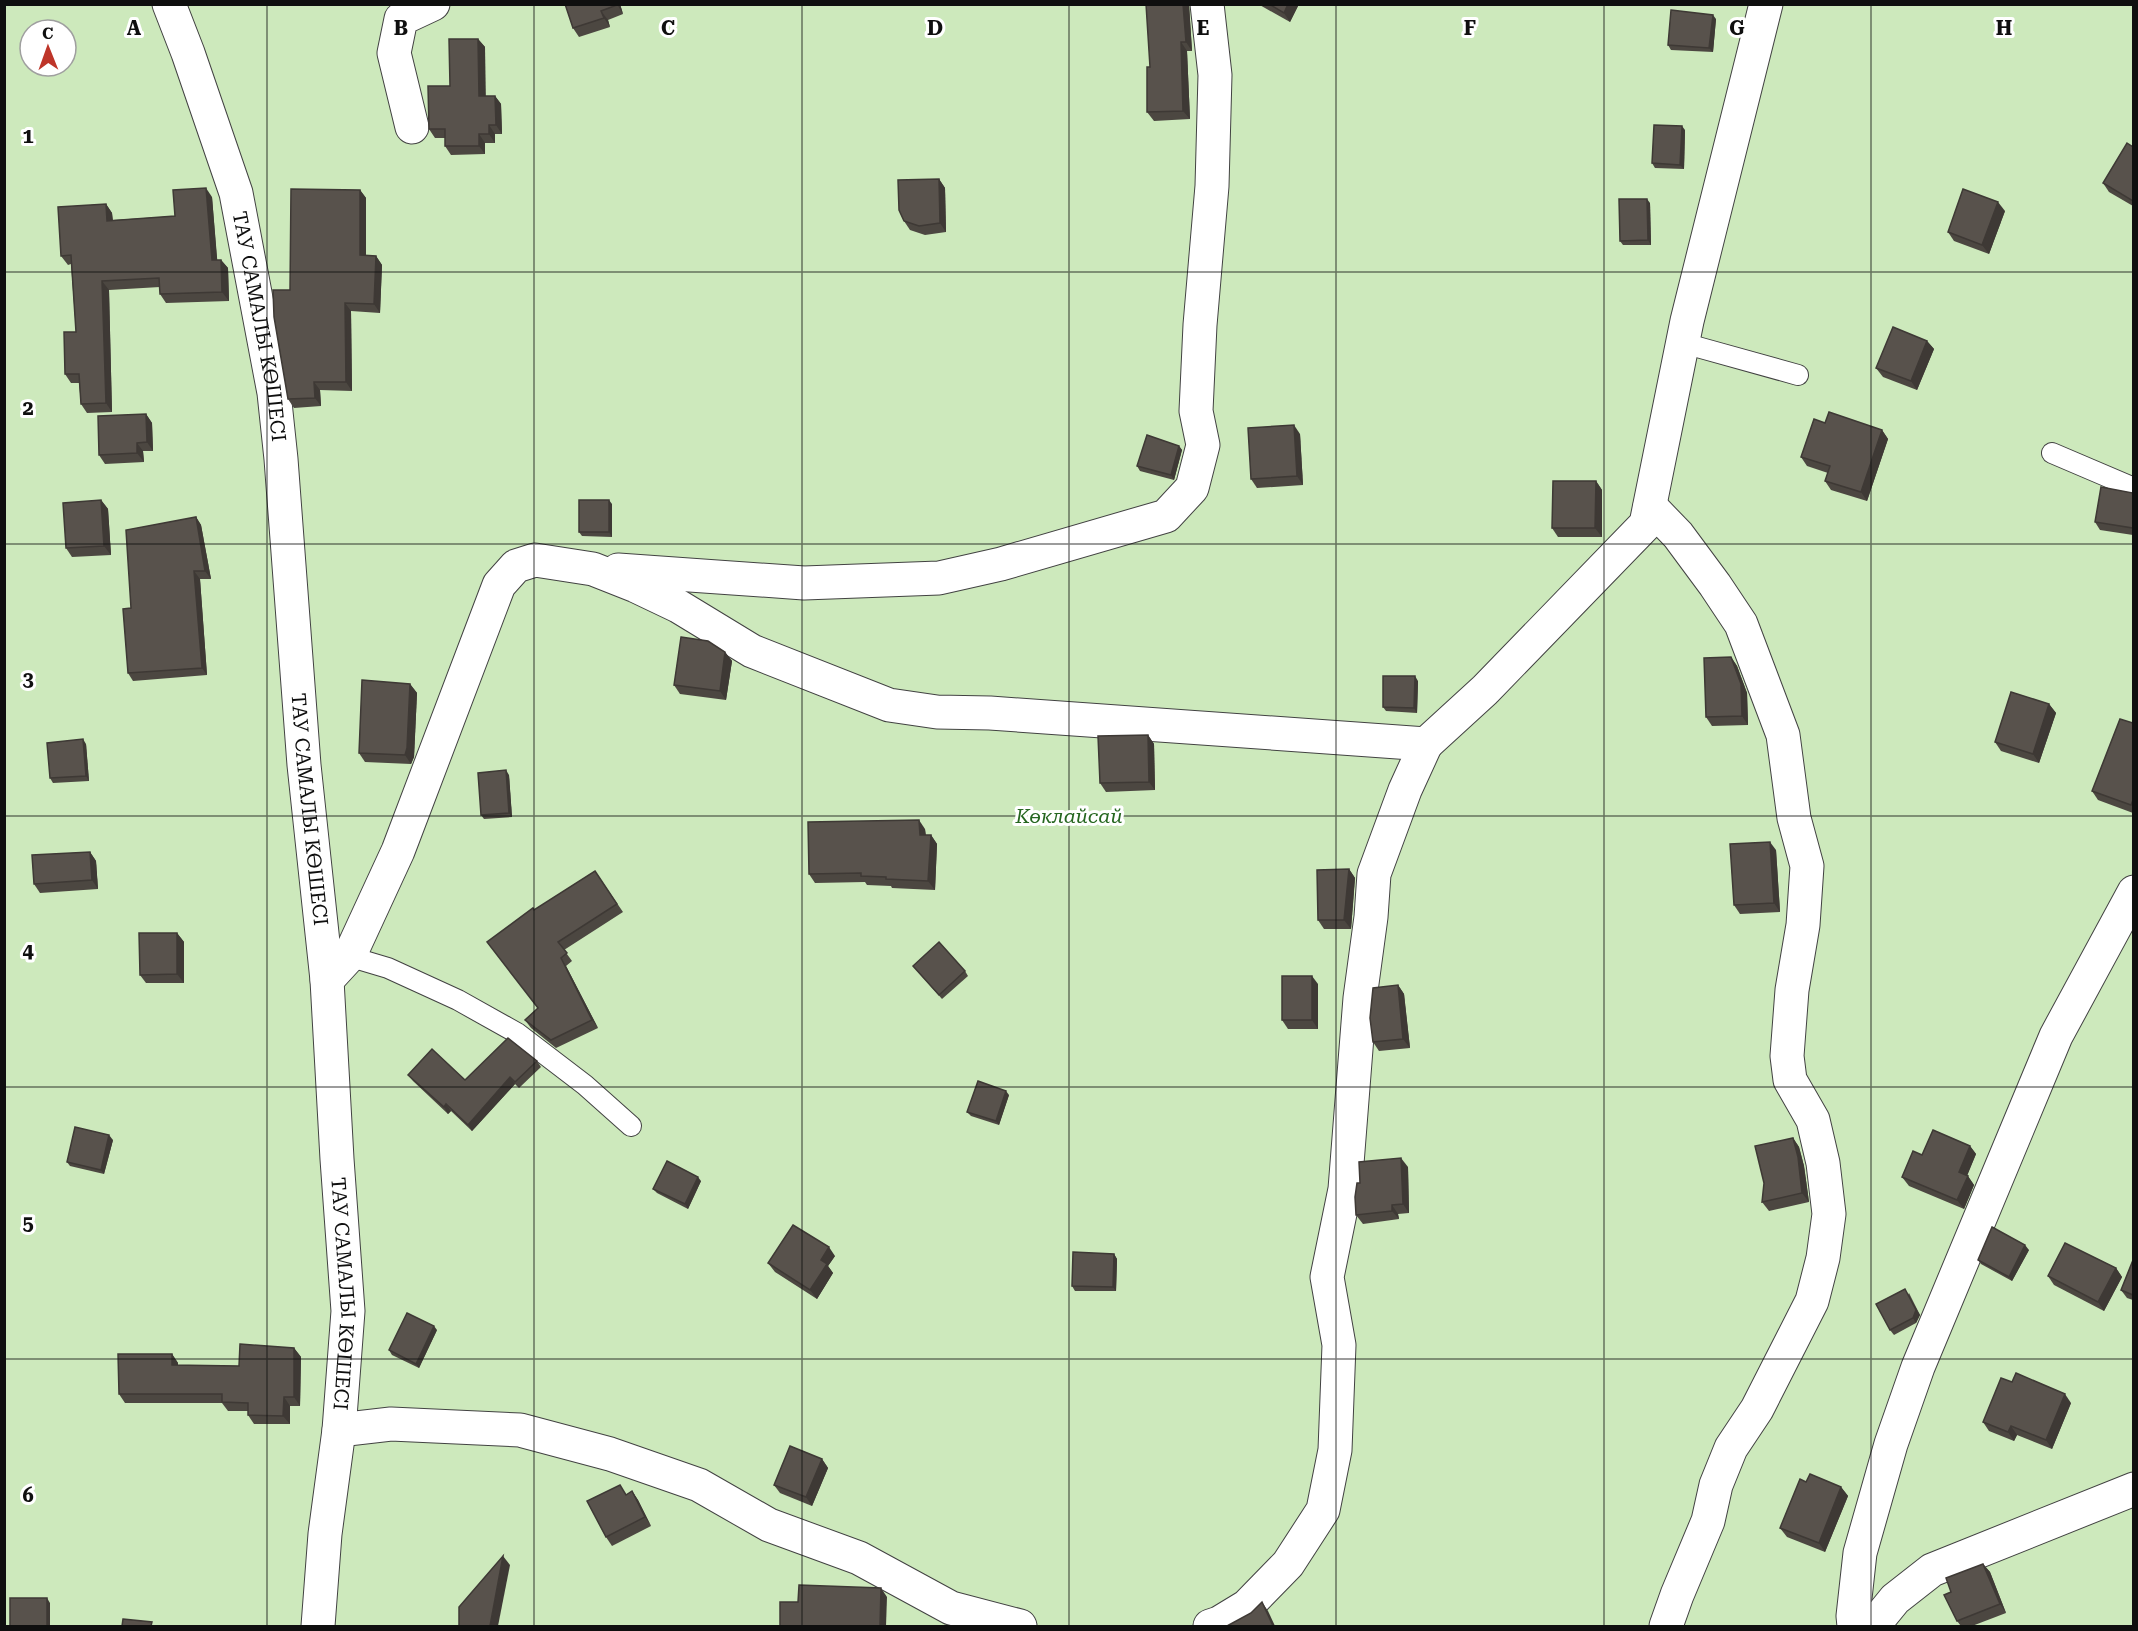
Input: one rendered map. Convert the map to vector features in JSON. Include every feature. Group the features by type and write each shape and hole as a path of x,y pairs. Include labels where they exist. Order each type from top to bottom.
{"street":[{"name":"ТАУ САМАЛЫ КӨШЕСІ","path":"169,4 236,193 273,393 281,459 304,765 334,962 337,1159 348,1311 339,1430 325,1534 318,1626"},
{"path":"412,127 394,53 401,19 433,4"},
{"path":"598,571 635,570 804,583 939,578 1000,564 1166,516 1192,488 1203,445 1196,411 1200,325 1212,186 1215,75 1207,4"},
{"path":"1210,1626 1247,1606 1288,1564 1323,1510 1335,1450 1339,1345 1327,1277 1345,1189 1360,998 1374,874 1405,790 1426,744 1485,690 1646,524 1683,343 1766,4"},
{"path":"1650,506 1678,535 1741,624 1783,735 1794,818 1807,866 1803,925 1792,990 1787,1056 1790,1080 1813,1120 1823,1163 1829,1214 1823,1258 1812,1301 1757,1409 1731,1448 1716,1485 1708,1521 1666,1626"},
{"path":"334,962 398,851 499,585 516,566 535,560 564,563 598,571 636,585 678,606 752,651 889,705 937,712 990,713 1426,744"},
{"path":"1854,1626 1853,1616 1860,1553 1891,1444 1918,1367 2056,1036 2133,892"},
{"path":"339,1430 391,1424 520,1430 610,1455 699,1485 769,1525 859,1558 951,1608 1020,1626"},
{"path":"1873,1626 1894,1599 1932,1570 2133,1489"}],"lane":[{"path":"1683,343 1798,375"},
{"path":"2052,453 2133,488"},
{"path":"334,962 388,968 459,1000 517,1033 585,1085 631,1126"}],"green space":[{"name":"Көклайсай","path":"5,5 2133,5 2133,1626 5,1626"}],"building":[{"path":"565,4 617,5 601,11 604,18 573,28"},
{"path":"1146,4 1183,4 1186,42 1181,42 1183,111 1147,112 1147,67 1150,67"},
{"path":"1269,4 1288,4 1284,13"},
{"path":"1671,10 1713,15 1709,48 1668,45"},
{"path":"449,39 478,39 479,96 495,96 496,125 489,125 489,134 479,134 479,146 445,146 445,129 429,129 428,86 450,86"},
{"path":"1654,125 1682,126 1680,165 1652,163"},
{"path":"2127,143 2133,147 2133,201 2103,183"},
{"path":"939,179 940,223 919,226 904,221 899,210 898,180"},
{"path":"206,188 212,260 221,260 222,292 160,294 159,278 102,281 106,403 81,404 79,374 65,374 64,332 76,332 71,255 61,256 58,207 106,204 107,221 175,216 173,190"},
{"path":"291,189 360,190 360,255 376,256 374,304 345,303 346,382 314,382 315,398 288,399 274,317 273,290 290,290"},
{"path":"1963,189 1998,202 1982,245 1948,232"},
{"path":"1619,199 1647,199 1648,240 1620,241"},
{"path":"1893,327 1927,341 1911,381 1876,368"},
{"path":"1829,412 1882,430 1861,492 1825,481 1830,466 1801,457 1814,419 1825,423"},
{"path":"146,414 147,442 137,443 137,453 99,455 98,416"},
{"path":"1294,425 1297,476 1251,479 1248,428"},
{"path":"1147,435 1179,446 1171,475 1137,466"},
{"path":"1553,481 1596,481 1595,528 1552,528"},
{"path":"2101,487 2133,493 2133,528 2095,522"},
{"path":"101,500 104,546 66,548 63,503"},
{"path":"579,500 609,500 609,532 579,532"},
{"path":"196,517 205,571 194,571 202,668 128,673 123,609 131,608 126,530"},
{"path":"681,637 708,641 725,652 720,691 674,685"},
{"path":"1731,657 1741,684 1742,716 1706,717 1704,658"},
{"path":"1383,676 1415,676 1414,708 1383,707"},
{"path":"362,680 410,684 405,755 359,753"},
{"path":"2011,692 2049,704 2033,754 1995,742"},
{"path":"2120,719 2133,723 2133,800 2131,805 2092,791"},
{"path":"1148,735 1149,782 1100,783 1098,736"},
{"path":"83,739 86,776 50,778 47,743"},
{"path":"506,770 509,813 481,815 478,773"},
{"path":"919,820 920,835 931,835 928,881 886,879 886,877 861,876 861,873 809,874 808,822"},
{"path":"1770,842 1774,903 1734,905 1730,844"},
{"path":"90,852 92,880 34,884 32,855"},
{"path":"1349,869 1344,920 1318,920 1317,870"},
{"path":"595,871 617,904 558,942 567,953 561,958 592,1020 551,1040 525,1020 538,1008 487,942 533,908 534,910"},
{"path":"139,933 177,933 177,974 140,975"},
{"path":"939,942 965,971 939,995 913,966"},
{"path":"1282,976 1312,976 1312,1020 1282,1020"},
{"path":"1398,985 1403,1039 1373,1042 1370,1018 1373,988"},
{"path":"508,1038 537,1061 515,1082 510,1077 468,1125 446,1104 444,1107 408,1075 432,1049 465,1080"},
{"path":"978,1081 1006,1091 996,1121 967,1112"},
{"path":"75,1127 109,1135 101,1170 67,1162"},
{"path":"1933,1130 1970,1146 1959,1172 1968,1176 1957,1200 1902,1177 1913,1151 1922,1155"},
{"path":"1793,1138 1798,1157 1802,1193 1762,1202 1764,1183 1755,1146"},
{"path":"1401,1158 1403,1204 1392,1205 1392,1211 1356,1215 1355,1197 1357,1183 1360,1183 1359,1162"},
{"path":"667,1161 698,1177 685,1204 653,1189"},
{"path":"793,1225 829,1247 821,1260 827,1264 810,1290 768,1263"},
{"path":"1992,1227 2025,1245 2009,1277 1978,1260"},
{"path":"2065,1243 2116,1268 2098,1302 2048,1276"},
{"path":"1073,1252 1114,1254 1113,1287 1072,1286"},
{"path":"2133,1260 2133,1295 2121,1290"},
{"path":"1905,1289 1916,1310 1913,1318 1890,1330 1876,1304"},
{"path":"407,1313 434,1326 416,1364 389,1350"},
{"path":"240,1344 294,1348 294,1397 284,1397 283,1416 248,1415 248,1403 222,1402 222,1394 119,1394 118,1354 172,1354 172,1365 239,1366"},
{"path":"2016,1373 2065,1394 2046,1440 2011,1426 2008,1432 1983,1422 2001,1378 2012,1382"},
{"path":"790,1446 822,1459 806,1497 774,1485"},
{"path":"1810,1474 1841,1487 1819,1543 1780,1528 1800,1479 1806,1482"},
{"path":"620,1485 626,1495 632,1491 645,1517 606,1537 587,1501"},
{"path":"503,1556 490,1626 459,1626 459,1607"},
{"path":"1983,1564 2000,1604 1957,1621 1944,1595 1951,1592 1946,1578"},
{"path":"799,1585 881,1588 880,1626 780,1626 780,1602 798,1602"},
{"path":"10,1598 47,1598 47,1626 10,1626"},
{"path":"1262,1602 1273,1626 1227,1626 1251,1613"},
{"path":"123,1619 152,1622 151,1626 122,1626"}]}
